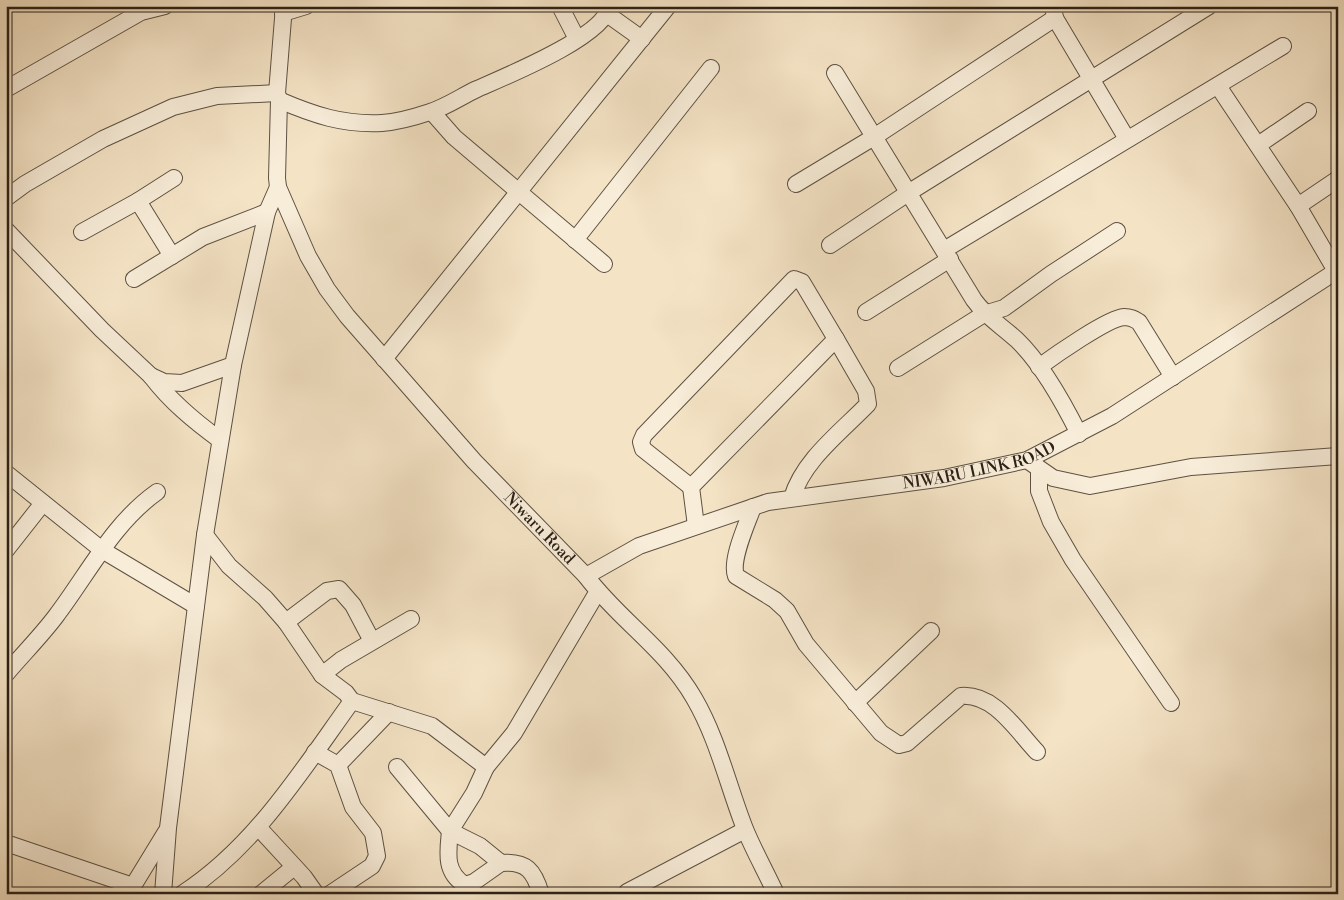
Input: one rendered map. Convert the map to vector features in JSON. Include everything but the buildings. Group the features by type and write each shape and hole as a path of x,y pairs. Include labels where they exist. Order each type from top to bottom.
{"street":[{"path":"6,88 140,12 165,6"},
{"path":"163,894 168,828 196,606 220,440 233,365 267,212 277,183 278,97 284,10 306,6"},
{"path":"560,6 577,39"},
{"path":"384,359 668,6"},
{"path":"830,245 908,193 1092,79 1201,8"},
{"path":"6,198 25,184 103,140 173,107 217,96 278,97 316,116 355,122 383,123 432,112 550,57 593,28 608,10 642,39"},
{"path":"796,184 874,138 1054,12 1127,139"},
{"path":"866,312 947,254 1127,139 1283,46"},
{"path":"575,240 711,68"},
{"path":"835,73 984,314 1016,339 1039,367 1079,434"},
{"path":"1218,86 1298,206 1337,270"},
{"path":"1258,145 1308,111"},
{"path":"432,112 454,137 604,264"},
{"path":"82,232 138,201 174,178"},
{"path":"1298,206 1338,179"},
{"name":"Niwaru Road","path":"277,183 308,256 326,289 384,359 474,461 586,576 598,591 652,642 694,698 712,738 745,830 776,894"},
{"path":"138,201 172,256"},
{"path":"134,279 203,237 267,212"},
{"path":"6,230 102,330 151,376 166,396 188,417 220,440"},
{"path":"898,368 984,314 1004,308 1051,274 1117,231"},
{"name":"NIWARU LINK ROAD","path":"586,576 639,546 768,502 1033,464 1173,377 1337,270"},
{"path":"696,526 691,488 643,449 641,442 644,435 794,279 802,282 836,339 866,391 868,404 805,469 796,485 792,498"},
{"path":"1039,367 1083,337 1119,318 1132,317 1139,322 1173,377"},
{"path":"691,488 836,339"},
{"path":"151,376 164,382 182,383 233,365"},
{"path":"1033,464 1053,478 1090,486 1191,467 1338,456"},
{"path":"1033,464 1039,491 1051,522 1073,560 1171,703"},
{"path":"6,473 102,550 196,606"},
{"path":"6,674 56,617 102,550 140,504 157,492"},
{"path":"6,550 43,503"},
{"path":"753,507 735,559 734,570 736,576 775,600 787,611 806,644 881,733 899,745 908,743 961,696 979,697 990,702 1037,752"},
{"path":"206,535 229,566 265,598 286,622 322,675 346,693 352,701 432,726 486,767"},
{"path":"286,622 327,592 339,588 353,605 372,641"},
{"path":"541,894 536,877 527,868 516,862 502,863 474,882 465,885 458,881 450,871 447,859 450,831 474,793 486,767 514,733 598,591"},
{"path":"322,675 341,660 411,619"},
{"path":"855,703 931,631"},
{"path":"182,894 229,856 258,827 352,701"},
{"path":"338,765 389,712"},
{"path":"315,752 338,765 353,806 372,833 377,856 372,866 330,894"},
{"path":"397,768 450,831 480,846 502,863"},
{"path":"258,827 316,894"},
{"path":"7,847 131,890 168,828"},
{"path":"627,892 745,830"},
{"path":"261,894 294,867"}]}
